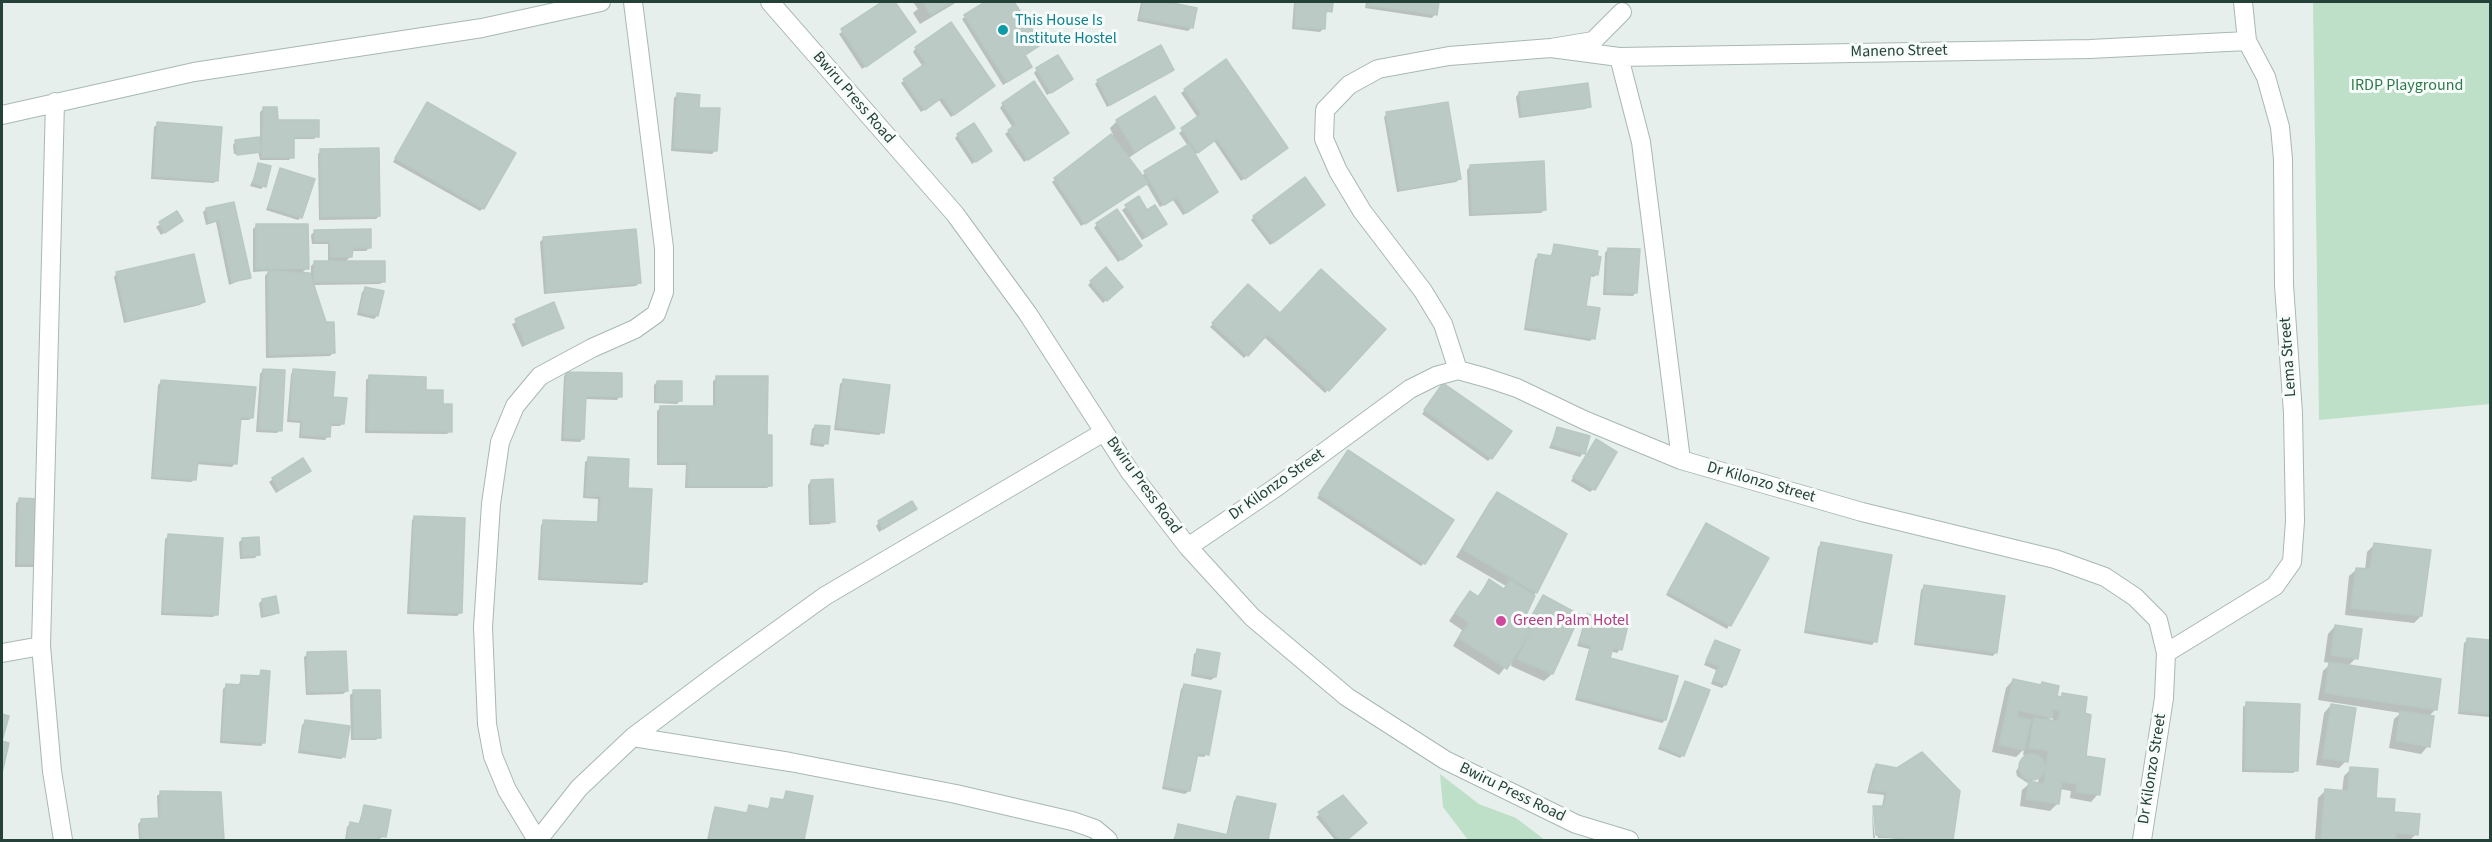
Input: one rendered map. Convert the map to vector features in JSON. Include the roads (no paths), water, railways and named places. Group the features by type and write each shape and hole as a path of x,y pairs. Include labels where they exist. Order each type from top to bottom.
{"street":[{"path":"2,115 194,72 482,28 601,2"},
{"path":"633,2 664,248 664,292 656,314 635,329 592,348 540,376 514,406 500,442 491,504 483,627 487,724 493,756 507,790 537,840 579,788 633,737 825,596 1104,432"},
{"name":"Bwiru Press Road","path":"770,2 955,214 1028,314 1130,472 1188,547 1252,617 1347,697 1445,760 1576,824 1629,840"},
{"name":"Lema Street","path":"2166,653 2275,586 2292,562 2295,521 2292,413 2284,285 2283,159 2280,127 2266,77 2247,41 2243,2"},
{"path":"1458,370 1443,324 1422,291 1362,211 1338,171 1324,139 1325,110 1349,85 1378,69 1449,56 1551,48 1593,41 1622,12"},
{"name":"Maneno Street","path":"1551,48 1619,57 2090,49 2247,41"},
{"path":"1619,57 1641,142 1681,460"},
{"path":"55,102 41,646 52,771 63,840"},
{"name":"Dr Kilonzo Street","path":"1188,547 1311,462 1384,406 1436,376 1458,370 1518,388 1584,420 1681,460 1862,512 2055,559 2105,577 2135,597 2158,620 2166,653 2164,698 2142,840"},
{"path":"2,653 41,646"},
{"path":"633,737 790,762 956,794 1072,821 1095,829 1107,840"}],"place":[{"name":"This House Is Institute Hostel","path":"1003,30"},
{"name":"Green Palm Hotel","path":"1501,621"}],"park label":[{"name":"IRDP Playground","path":"2407,86"}]}
